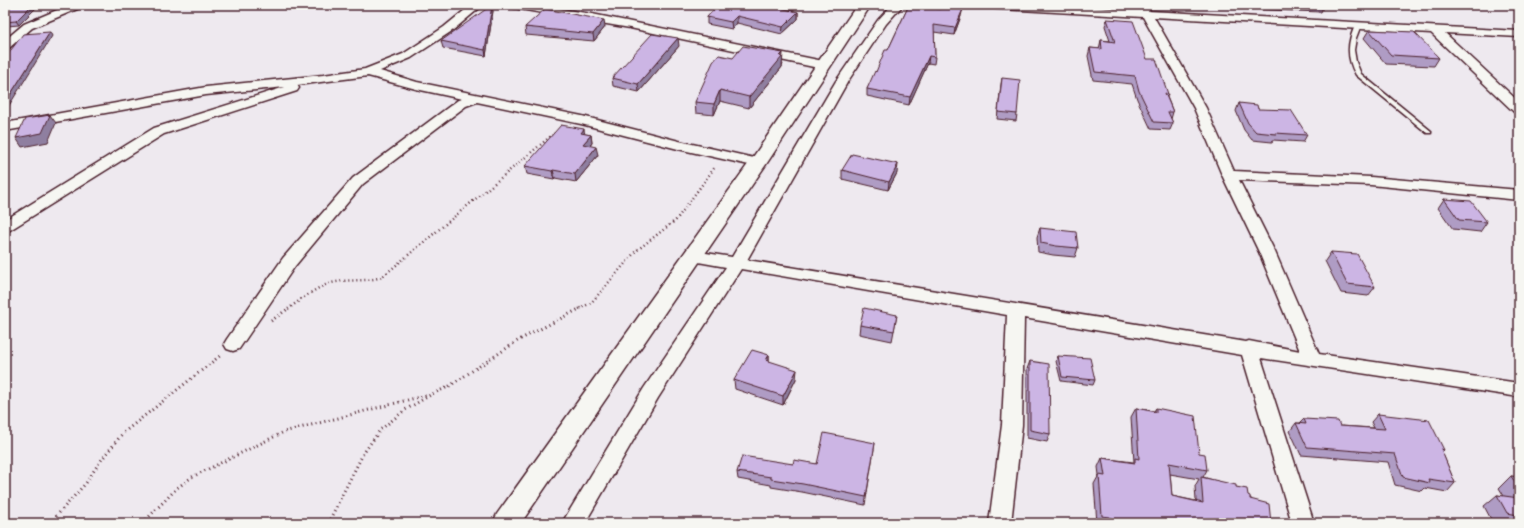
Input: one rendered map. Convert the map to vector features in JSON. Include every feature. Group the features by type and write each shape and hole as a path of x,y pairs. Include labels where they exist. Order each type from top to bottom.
{"street":[{"path":"5,46 28,26 78,5"},
{"path":"5,127 198,92 323,79 368,72 408,56 448,29 478,5"},
{"path":"514,5 556,11 680,34 823,65"},
{"path":"506,523 758,163 864,5"},
{"path":"573,523 651,393 736,264 842,81 882,22 898,5"},
{"path":"985,5 1143,9 1358,25 1519,34"},
{"path":"1143,9 1200,108 1229,175 1267,252 1312,360"},
{"path":"1435,30 1519,109"},
{"path":"368,72 416,85 572,118 758,163"},
{"path":"5,227 159,131 323,79"},
{"path":"233,344 289,262 358,181 462,103 478,97"},
{"path":"1229,175 1371,181 1519,194"},
{"path":"693,256 1249,348 1312,360 1519,390"},
{"path":"1000,523 1012,426 1016,310"},
{"path":"1249,348 1259,385 1303,523"}],"lane":[{"path":"1358,25 1351,43 1350,53 1354,68 1359,75 1429,132"}],"path":[{"path":"267,323 308,295 326,285 335,282 372,281 386,275 572,118"},
{"path":"328,523 363,454 380,430 405,410 432,394 448,387 519,340 591,303 636,251 676,220 724,155"},
{"path":"50,523 86,482 98,463 123,434 233,344"},
{"path":"143,523 177,488 192,477 284,432 432,394"}],"building":[{"path":"6,5 32,5 16,21 5,22"},
{"path":"492,5 485,50 441,41"},
{"path":"718,5 782,5 780,8 798,12 783,27 737,16 731,22 707,17"},
{"path":"909,5 940,9 941,5 963,5 963,9 955,28 934,25 935,57 929,56 910,97 867,89 885,50 888,50"},
{"path":"545,9 604,20 593,34 525,27"},
{"path":"1107,19 1133,21 1147,59 1156,59 1168,94 1165,93 1173,112 1168,112 1173,123 1154,122 1139,91 1135,76 1095,72 1090,48 1102,49 1101,40 1115,42"},
{"path":"1369,30 1414,32 1439,58 1391,55"},
{"path":"50,32 5,103 5,58 23,34"},
{"path":"652,34 678,38 638,84 612,78"},
{"path":"743,46 783,53 780,56 782,57 749,97 720,90 714,104 695,102 713,62 719,55 733,58"},
{"path":"1002,78 1020,80 1017,114 998,112"},
{"path":"1239,103 1257,105 1258,109 1291,110 1307,135 1256,132 1248,123"},
{"path":"50,115 42,133 16,138 25,119"},
{"path":"561,125 584,129 581,133 591,135 583,144 596,147 575,174 525,166"},
{"path":"852,154 898,164 889,182 842,170"},
{"path":"1444,199 1471,201 1487,222 1459,220"},
{"path":"1040,228 1076,232 1078,248 1041,243"},
{"path":"1331,252 1357,254 1375,287 1347,284"},
{"path":"864,308 897,315 894,331 860,325"},
{"path":"752,350 769,355 766,360 797,370 783,396 734,380"},
{"path":"1058,356 1090,358 1095,380 1062,377"},
{"path":"1030,361 1049,364 1050,434 1030,430"},
{"path":"1136,408 1156,412 1156,408 1195,416 1199,453 1205,454 1207,470 1169,463 1172,496 1203,503 1201,477 1236,485 1236,487 1247,489 1250,499 1269,504 1271,523 1111,523 1110,517 1102,516 1099,475 1105,476 1102,458 1135,463 1135,458 1139,459"},
{"path":"1378,414 1429,420 1444,450 1441,449 1455,483 1428,479 1430,483 1403,477 1395,454 1307,447 1296,423 1306,424 1304,419 1338,421 1340,426 1385,429"},
{"path":"824,433 875,443 866,497 771,479 771,477 737,472 742,456 793,464 794,460 817,464"},
{"path":"1511,476 1519,477 1519,489"},
{"path":"1497,495 1519,498 1519,515 1507,513"}]}
